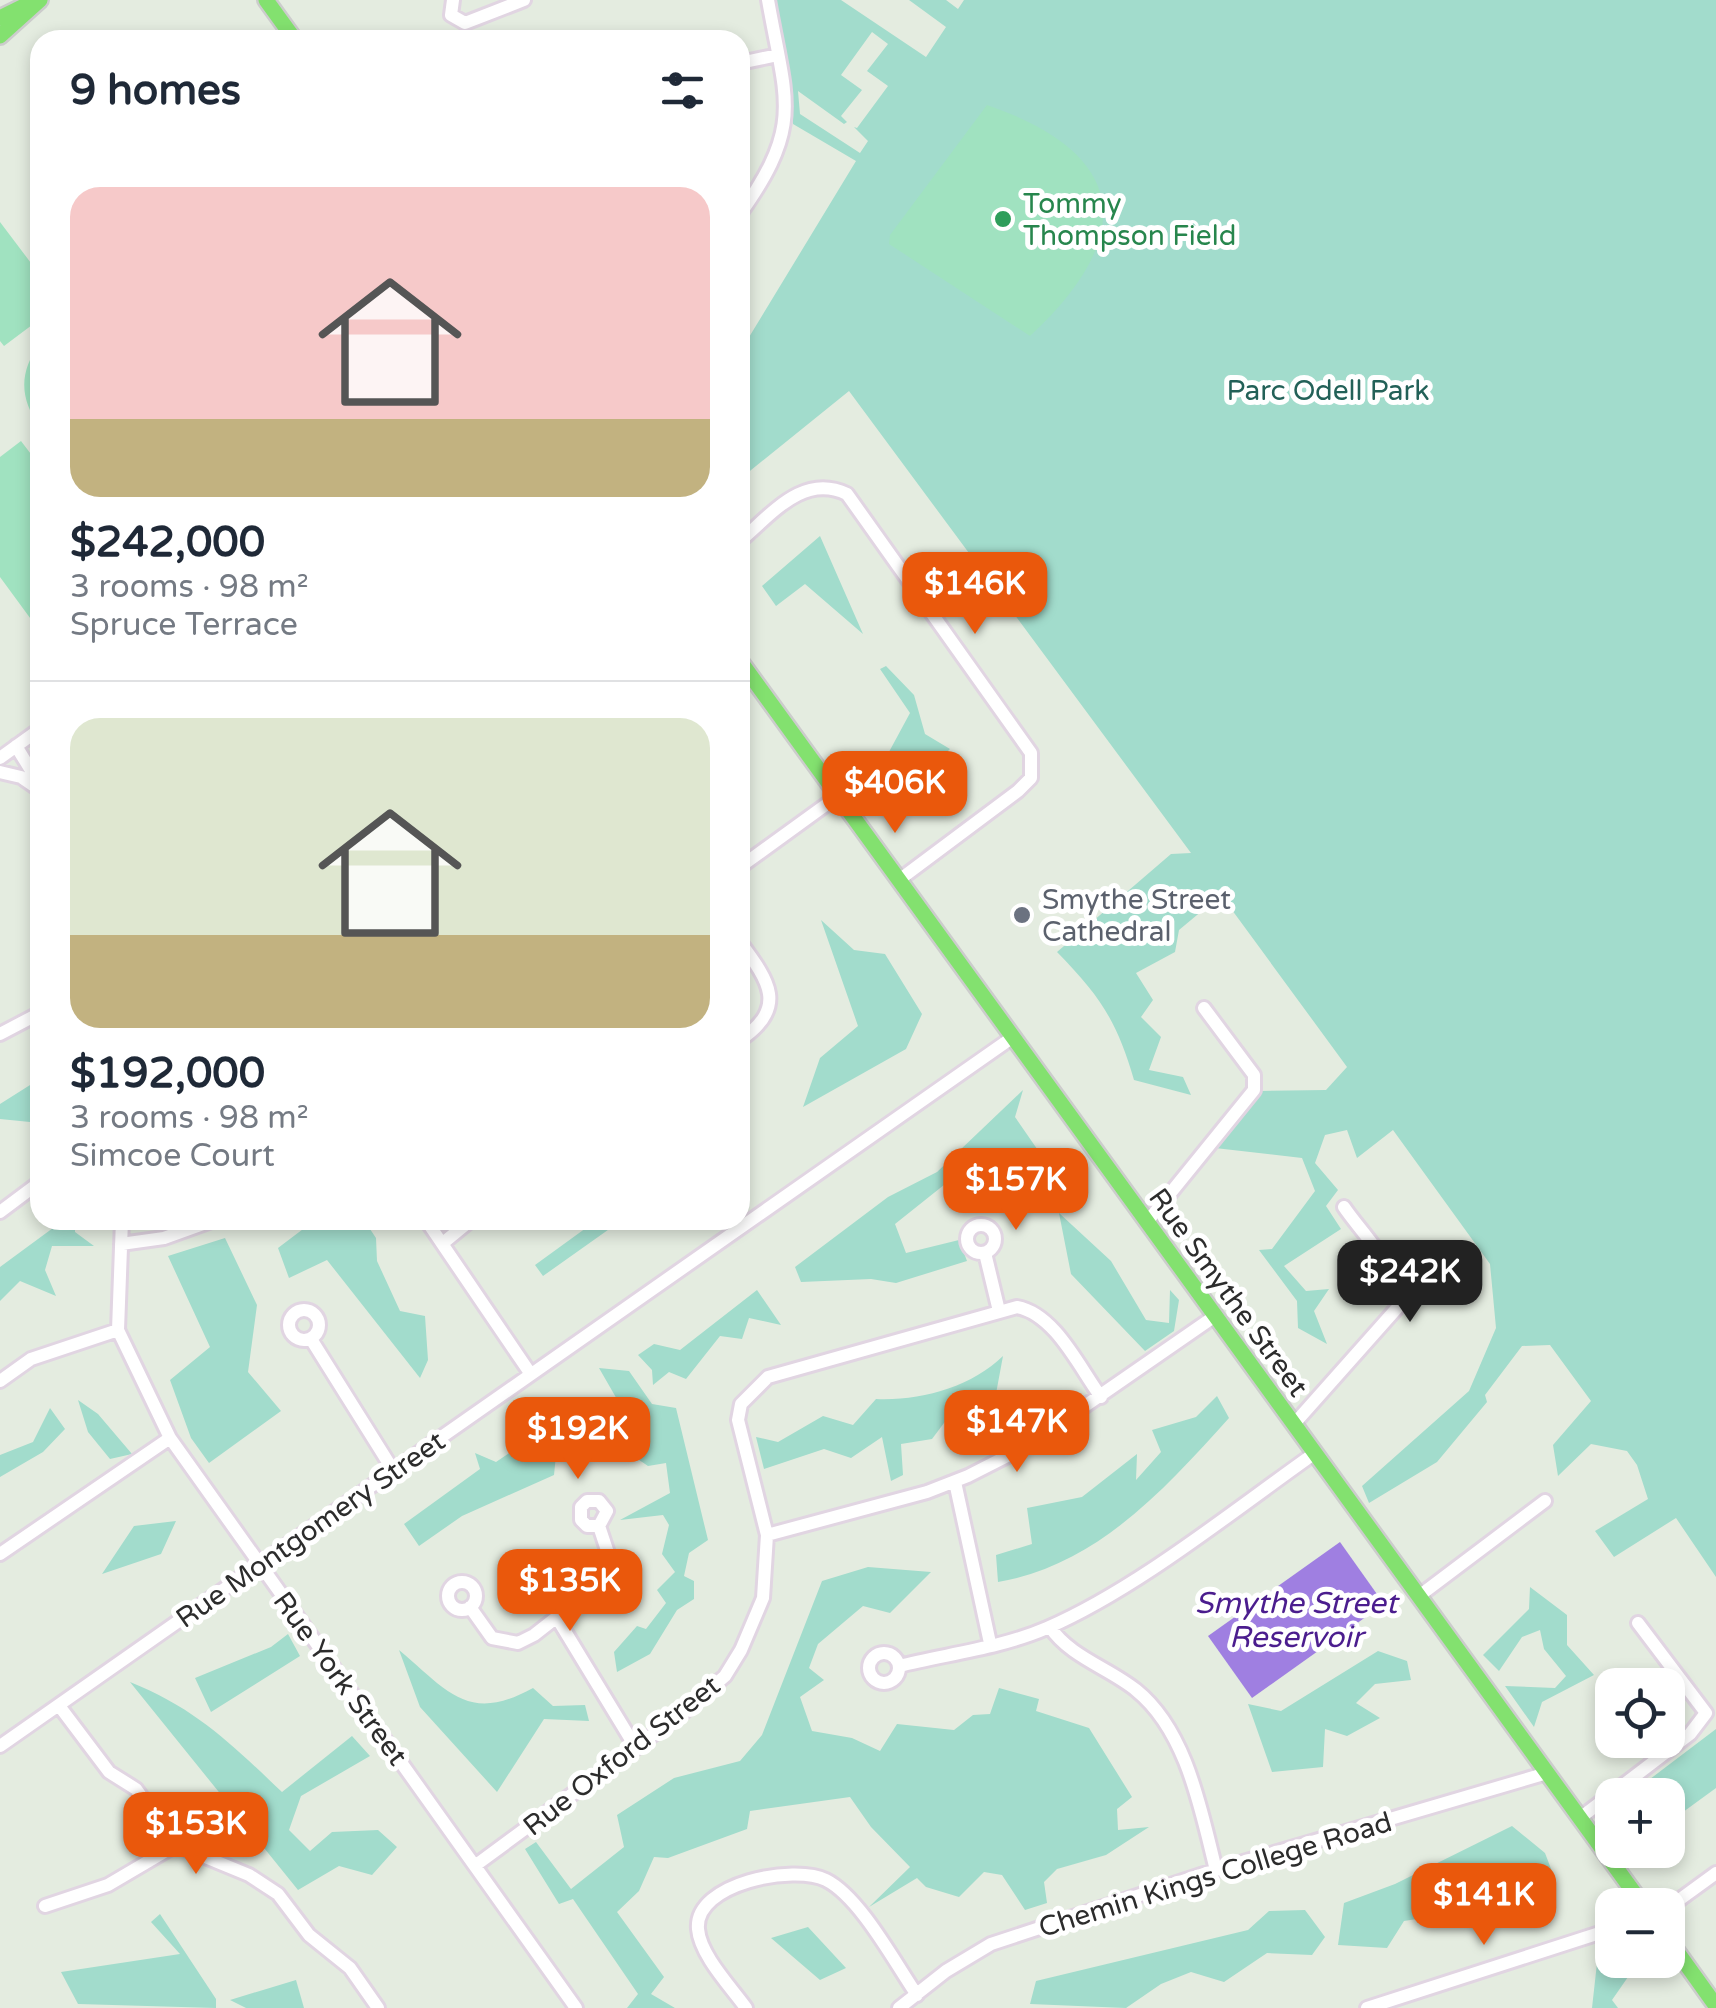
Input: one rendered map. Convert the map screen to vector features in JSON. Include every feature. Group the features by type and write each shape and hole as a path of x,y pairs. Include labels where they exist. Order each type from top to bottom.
{"main road":[{"path":"0,18 38,0"},
{"path":"0,36 38,0"},
{"path":"266,0 288,30"},
{"name":"Rue Smythe Street","path":"750,674 1631,1888"},
{"path":"1685,1963 1716,2006"}],"street":[{"path":"453,0 451,15 465,24 524,0"},
{"path":"482,0 504,7"},
{"path":"750,200 766,177 784,138 785,98 768,0"},
{"path":"750,61 778,55"},
{"path":"750,533 805,490 829,486 847,494 1031,752 1031,778 1018,791 899,880"},
{"path":"0,758 30,736"},
{"path":"16,746 30,770"},
{"path":"0,772 30,781"},
{"path":"750,860 838,796"},
{"path":"750,956 762,973 770,1005 764,1020 750,1032"},
{"path":"1147,1222 1254,1090 1254,1075 1204,1008"},
{"path":"0,1034 30,1018"},
{"name":"Rue Montgomery Street","path":"750,1224 1013,1037"},
{"path":"0,1212 30,1190"},
{"path":"1294,1424 1386,1321 1400,1296 1396,1281 1344,1207"},
{"name":"Rue York Street","path":"122,1230 118,1330 170,1438 576,2008"},
{"path":"121,1244 164,1238 186,1230"},
{"path":"434,1230 530,1374"},
{"path":"443,1242 458,1230"},
{"name":"Rue Montgomery Street","path":"0,1746 741,1230"},
{"path":"984,1253 999,1311"},
{"name":"Rue Oxford Street","path":"476,1865 636,1748 725,1676 742,1650 763,1598 767,1535 738,1420 741,1404 768,1377 1017,1306 1035,1310 1102,1397"},
{"path":"767,1535 955,1482 1027,1446 1216,1316"},
{"path":"0,1381 31,1359 118,1330"},
{"path":"311,1339 394,1470"},
{"path":"0,1554 170,1438"},
{"path":"899,1666 1050,1627 1132,1580 1315,1453"},
{"path":"955,1482 990,1643"},
{"path":"1419,1596 1546,1501"},
{"path":"470,1608 488,1634 504,1643 518,1643 608,1577 610,1559 600,1526"},
{"path":"557,1618 636,1748"},
{"path":"1580,1818 1690,1734 1706,1713 1638,1623"},
{"path":"1050,1627 1066,1646 1140,1692 1159,1716 1188,1772 1216,1870"},
{"path":"60,1707 108,1772 136,1789 176,1845 249,1875 278,1894 309,1935 350,1968 378,2008"},
{"name":"Chemin Kings College Road","path":"899,2008 946,1971 991,1944 1216,1870 1547,1774"},
{"path":"44,1906 108,1885 176,1845"},
{"path":"746,2008 701,1942 699,1916 704,1904 720,1892 798,1872 826,1880 849,1898 917,1995"},
{"path":"1685,1895 1716,1872"},
{"path":"1367,2008 1393,2004 1595,1935"}],"green space":[{"name":"Parc Odell Park","path":"776,0 841,0 926,57 946,27 909,0 946,0 958,9 964,0 1716,0 1716,1577 1676,1518 1614,1557 1595,1531 1648,1499 1637,1465 1627,1451 1591,1444 1558,1476 1553,1445 1591,1401 1550,1345 1522,1346 1485,1395 1487,1402 1437,1462 1369,1503 1362,1486 1469,1391 1496,1328 1490,1264 1393,1130 1357,1158 1347,1130 1325,1135 1315,1163 1338,1190 1326,1206 1341,1229 1284,1266 1306,1291 1329,1289 1314,1311 1327,1344 1298,1328 1297,1301 1259,1250 1272,1249 1315,1191 1302,1158 1215,1148 1261,1091 1326,1090 1347,1067 1221,895 1179,930 1175,952 1136,973 1153,1000 1141,1017 1161,1037 1149,1070 1183,1077 1191,1095 1134,1080 1105,1010 1057,952 1171,854 1191,853 849,391 750,471 750,336 856,161 793,124","holes":["872,32 888,44 867,71 888,86 854,127 868,141 860,153 800,114 798,91 844,124 847,122 841,116 862,90 841,75"]},
{"name":"Tommy Thompson Field","path":"987,105 1034,125 1069,148 1092,174 1102,202 1101,232 1089,265 1065,300 1030,336 889,244 890,235"},
{"path":"0,222 30,262 30,326 4,346 0,341"},
{"path":"30,360 30,410 24,385"},
{"path":"21,441 30,453 30,618 0,577 0,457"},
{"path":"820,536 863,634 805,584 776,606 762,586"},
{"path":"886,666 914,695 925,734 950,749 920,779 883,763 910,713 880,669"},
{"path":"821,920 854,950 885,954 922,1014 906,1049 803,1107 820,1058 858,1026"},
{"path":"30,1085 30,1122 0,1119 0,1104"},
{"path":"1023,1090 1015,1117 1053,1172 1034,1196 1010,1197 1011,1165 959,1173 895,1224 906,1253 959,1240 967,1261 896,1283 871,1279 801,1282 795,1267 888,1197 937,1172"},
{"path":"1059,1213 1111,1261 1146,1320 1169,1323 1170,1290 1179,1300 1174,1331 1145,1351 1071,1274"},
{"path":"50,1230 75,1230 94,1246 52,1246 45,1270 56,1296 20,1281 0,1301 0,1267"},
{"path":"302,1230 371,1230 376,1238 377,1261 400,1311 425,1316 428,1360 420,1378 327,1260 289,1278 278,1248"},
{"path":"583,1230 608,1230 543,1276 535,1265"},
{"path":"225,1238 257,1305 248,1372 281,1411 209,1463 191,1438 170,1380 210,1347 168,1256"},
{"path":"757,1290 781,1325 749,1318 742,1339 720,1336 686,1379 669,1372 653,1385 652,1370 638,1355 654,1344 680,1350"},
{"path":"1003,1356 995,1399 977,1404 974,1446 950,1415 932,1439 901,1444 903,1475 891,1481 882,1437 851,1458 824,1449 764,1469 756,1437 778,1442 823,1416 853,1425 876,1399 944,1390 976,1376"},
{"path":"599,1368 629,1371 652,1404 676,1408 708,1540 689,1553 684,1576 694,1581 694,1599 677,1610 650,1654 617,1672 614,1652 637,1626 646,1629 666,1603 657,1590 675,1572 662,1554 669,1525 663,1515 620,1520 670,1493 666,1463 648,1466 617,1445 581,1452 549,1427 567,1416 589,1427 618,1401"},
{"path":"1217,1396 1229,1418 1127,1520 1067,1559 998,1582 996,1555 1032,1544 1027,1508 1082,1497 1137,1454 1136,1480 1161,1452 1152,1430 1196,1417"},
{"path":"78,1400 98,1414 132,1454 110,1459 88,1432"},
{"path":"50,1408 65,1429 43,1452 0,1477 0,1455 33,1442"},
{"path":"524,1443 557,1445 554,1475 462,1516 419,1546 404,1524 480,1469 475,1453 496,1462"},
{"path":"176,1521 161,1554 102,1574 134,1526"},
{"path":"868,1567 931,1572 890,1613 863,1606 818,1644 809,1668 824,1680 800,1697 812,1731 852,1738 880,1751 897,1724 954,1730 973,1715 990,1714 999,1688 1039,1699 1036,1711 1089,1728 1132,1797 1117,1809 1118,1830 1149,1827 1106,1855 1057,1869 1044,1882 1047,1903 1025,1910 1002,1875 984,1872 959,1897 926,1887 917,1878 869,1907 910,1867 871,1827 850,1797 750,1811 747,1829 668,1858 654,1857 639,1891 617,1912 664,1977 651,1994 675,2008 627,2008 638,1994 573,1899 559,1904 525,1849 536,1842 571,1889 624,1847 617,1815 674,1778 740,1761 762,1735 822,1581"},
{"path":"1530,1587 1567,1615 1567,1645 1594,1675 1542,1702 1534,1727 1505,1686 1555,1688 1566,1676 1544,1649 1540,1630 1522,1637 1499,1671 1483,1655 1529,1609"},
{"path":"288,1634 300,1656 211,1712 195,1678 271,1647"},
{"path":"399,1650 460,1698 492,1703 533,1688 553,1706 585,1705 589,1721 544,1719 497,1792 420,1707"},
{"path":"1378,1651 1407,1661 1411,1680 1375,1684 1356,1703 1380,1718 1347,1736 1325,1729 1323,1767 1272,1772 1248,1704 1281,1711"},
{"path":"130,1682 194,1716 282,1792 352,1736 370,1756 301,1796 289,1830 310,1851 332,1832 378,1830 397,1847 372,1875 339,1866 298,1890"},
{"path":"1716,1729 1716,1788 1685,1811 1685,1778 1651,1778 1678,1758 1685,1758 1685,1753"},
{"path":"1512,1826 1545,1853 1556,1882 1518,1903 1404,1921 1387,1948 1338,1945 1344,1903 1395,1884"},
{"path":"1305,1910 1325,1937 1312,1955 1267,1953 1224,1982 1191,1972 1161,1984 1126,2008 1030,2004 1036,1981 1248,1930 1269,1911"},
{"path":"160,1914 216,1999 216,2008 78,2004 61,1972 180,1954 151,1922"},
{"path":"808,1927 846,1968 820,1980 771,1938"},
{"path":"1595,1978 1627,1978 1612,2000 1618,2008 1592,2008"},
{"path":"296,1980 304,2008 246,2008 230,2000"}],"water":[{"name":"Smythe Street Reservoir","path":"1340,1542 1384,1604 1252,1698 1208,1636"}],"place":[{"name":"Tommy Thompson Field","path":"1003,219"},
{"name":"Smythe Street Cathedral","path":"1022,915"}]}
